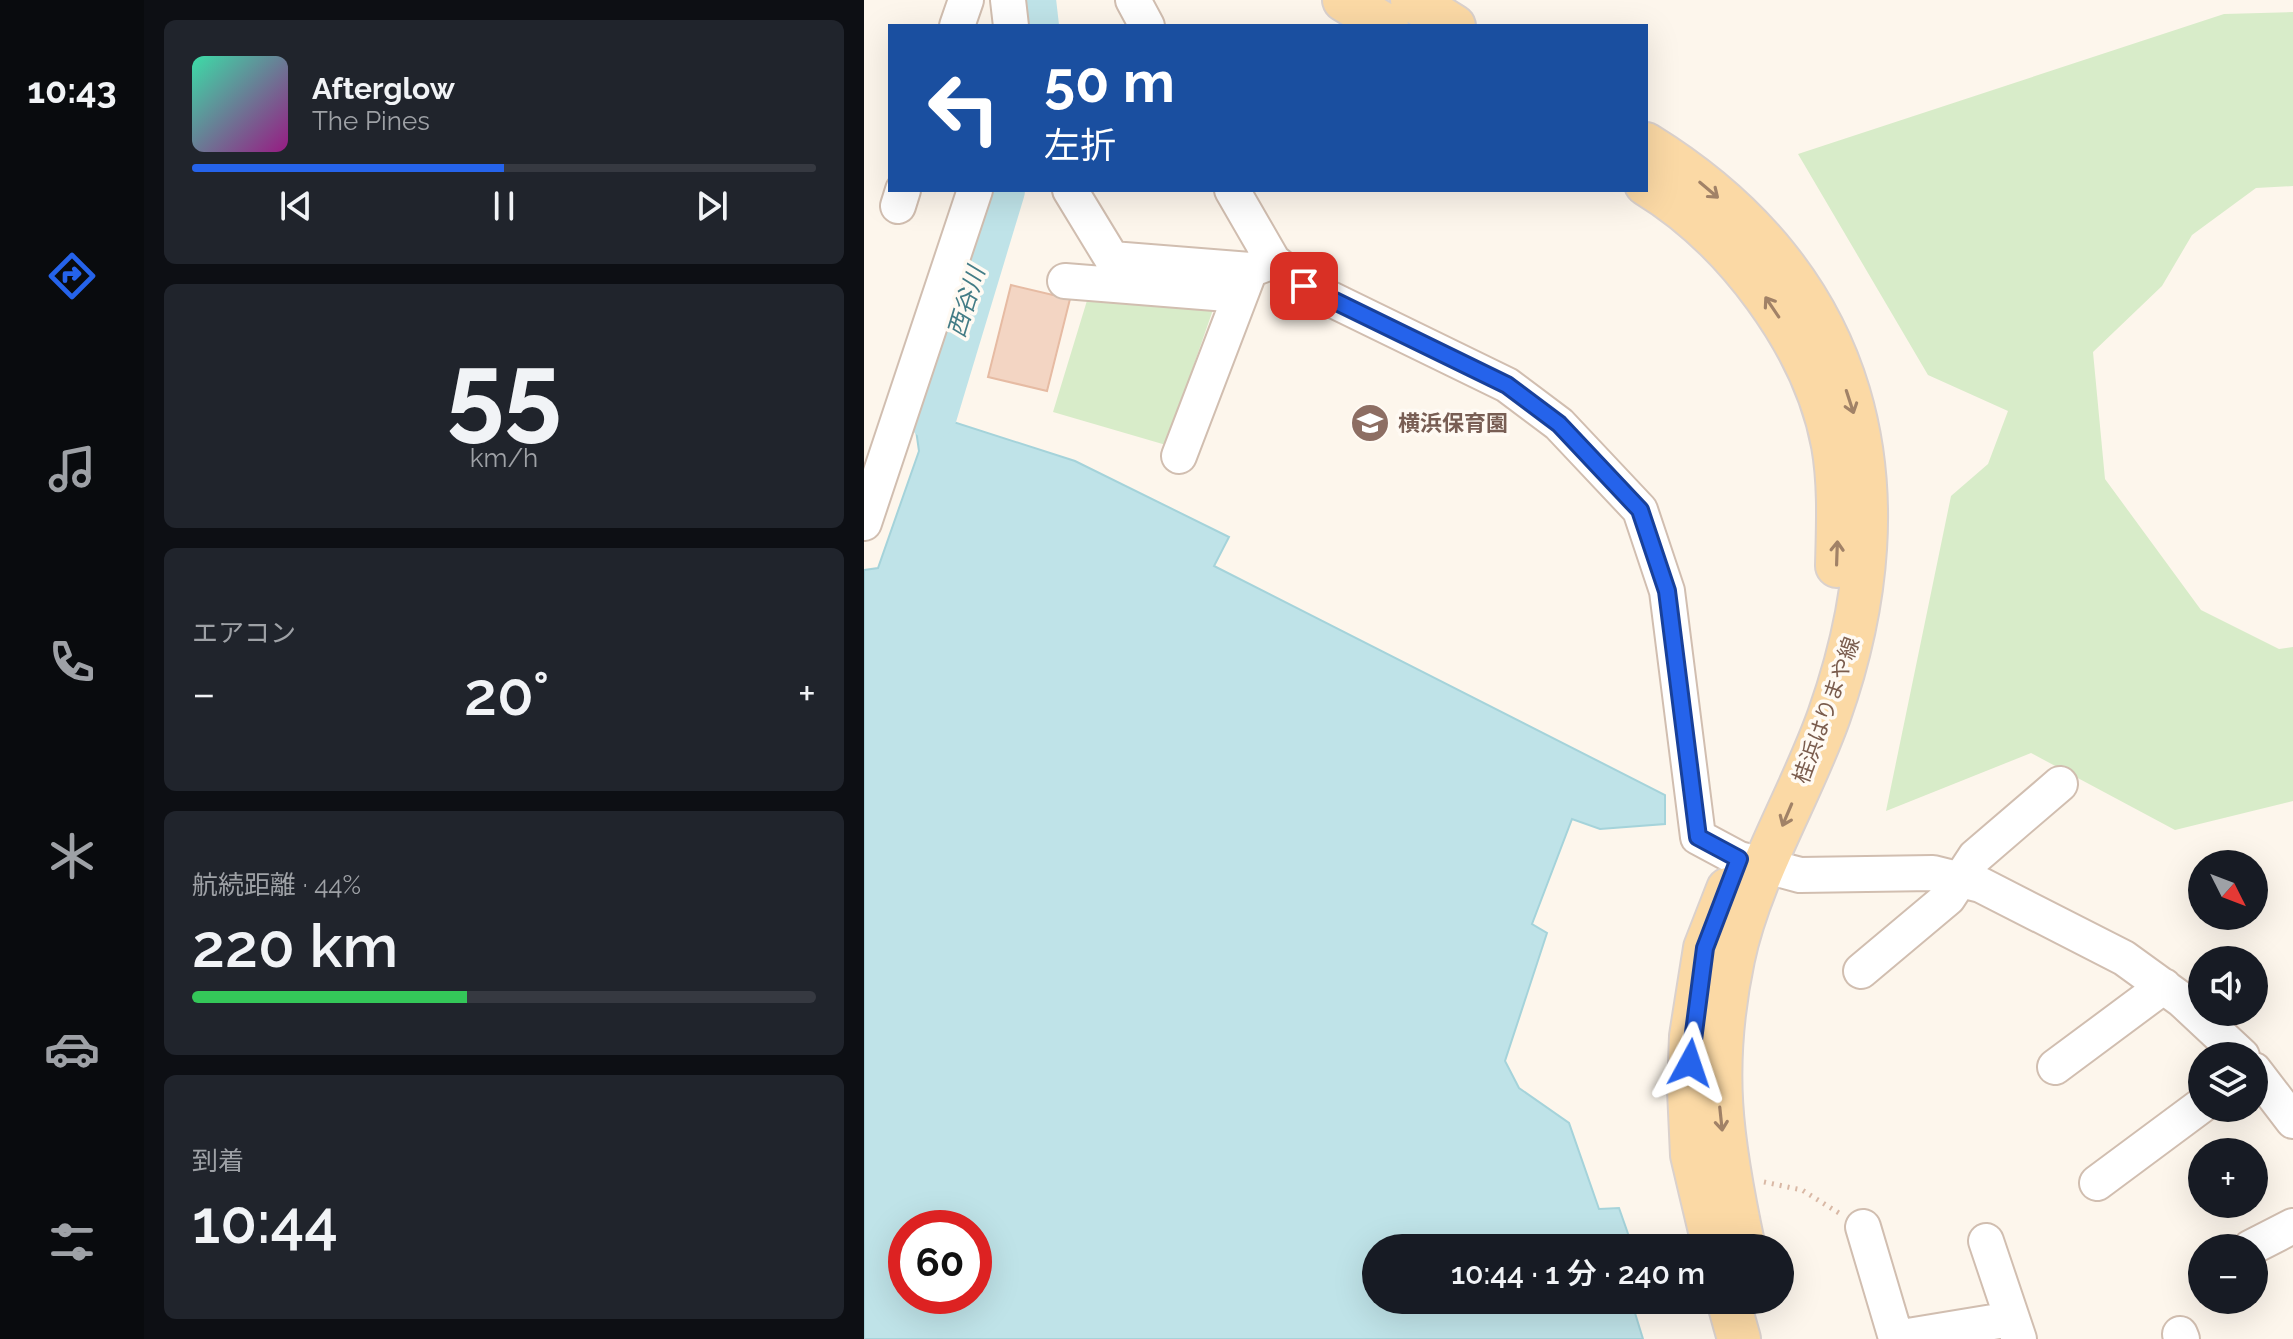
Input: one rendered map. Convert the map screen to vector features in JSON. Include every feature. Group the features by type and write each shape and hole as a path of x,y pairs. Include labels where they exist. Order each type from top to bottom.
{"main road":[{"path":"1344,0 1384,24"},
{"path":"1412,0 1451,24"},
{"name":"桂浜はりまや線","path":"1648,145 1682,167 1753,227 1803,291 1846,390 1863,449 1868,507 1865,577 1855,633 1829,717 1705,948 1691,1036 1689,1090 1692,1155 1711,1234"},
{"name":"桂浜はりまや線","path":"1648,186 1725,247 1774,307 1807,370 1833,444 1839,510 1837,572 1827,627 1752,863 1720,1035 1718,1088 1728,1174 1741,1234"},
{"path":"1732,1314 1739,1339"},
{"path":"1762,1314 1769,1339"}],"street":[{"path":"958,24 966,0"},
{"path":"1008,0 1011,24"},
{"path":"1133,0 1146,24"},
{"path":"864,523 974,192"},
{"path":"1071,192 1112,259 1254,275 1304,286 1507,385 1559,424 1640,510 1667,591 1698,837 1752,863 1800,875 1933,873 1981,885 2124,958 2164,986 2231,1042"},
{"path":"1179,456 1254,275 1233,192"},
{"path":"1065,281 1254,275"},
{"path":"1861,971 1948,898 1975,857 2060,784"},
{"path":"2055,1067 2164,986"},
{"path":"2268,1088 2293,1121"},
{"path":"2097,1183 2188,1115"},
{"path":"2268,1239 2293,1226"},
{"path":"1863,1227 1896,1338 2015,1329 1986,1241"}],"path":[{"path":"1728,1174 1802,1190 1863,1227"}],"green space":[{"path":"2293,12 2293,186 2256,188 2192,235 2162,286 2093,352 2105,479 2201,610 2279,649 2293,647 2293,801 2175,830 2031,753 1886,811 1951,496 1988,464 2008,411 1928,375 1798,154 2224,14"},
{"path":"1089,294 1215,304 1166,445 1053,412"}],"water":[{"path":"913,409 1075,461 1229,537 1214,566 1665,795 1665,824 1600,829 1572,819 1532,924 1547,933 1505,1061 1519,1088 1569,1123 1599,1209 1619,1208 1628,1234 1362,1234 1362,1314 1635,1314 1643,1339 864,1339 864,570 878,568 919,451"}],"building":[{"path":"1011,285 1070,299 1047,391 988,377"}],"waterway":[{"name":"西谷川","path":"1031,0 1034,24"},
{"name":"西谷川","path":"932,415 999,192"}],"place":[{"name":"横浜保育園","path":"1370,423"}],"route":[{"path":"1304,286 1507,385 1559,424 1640,510 1667,591 1698,837 1739,859 1705,948 1691,1036 1690,1063"}]}
